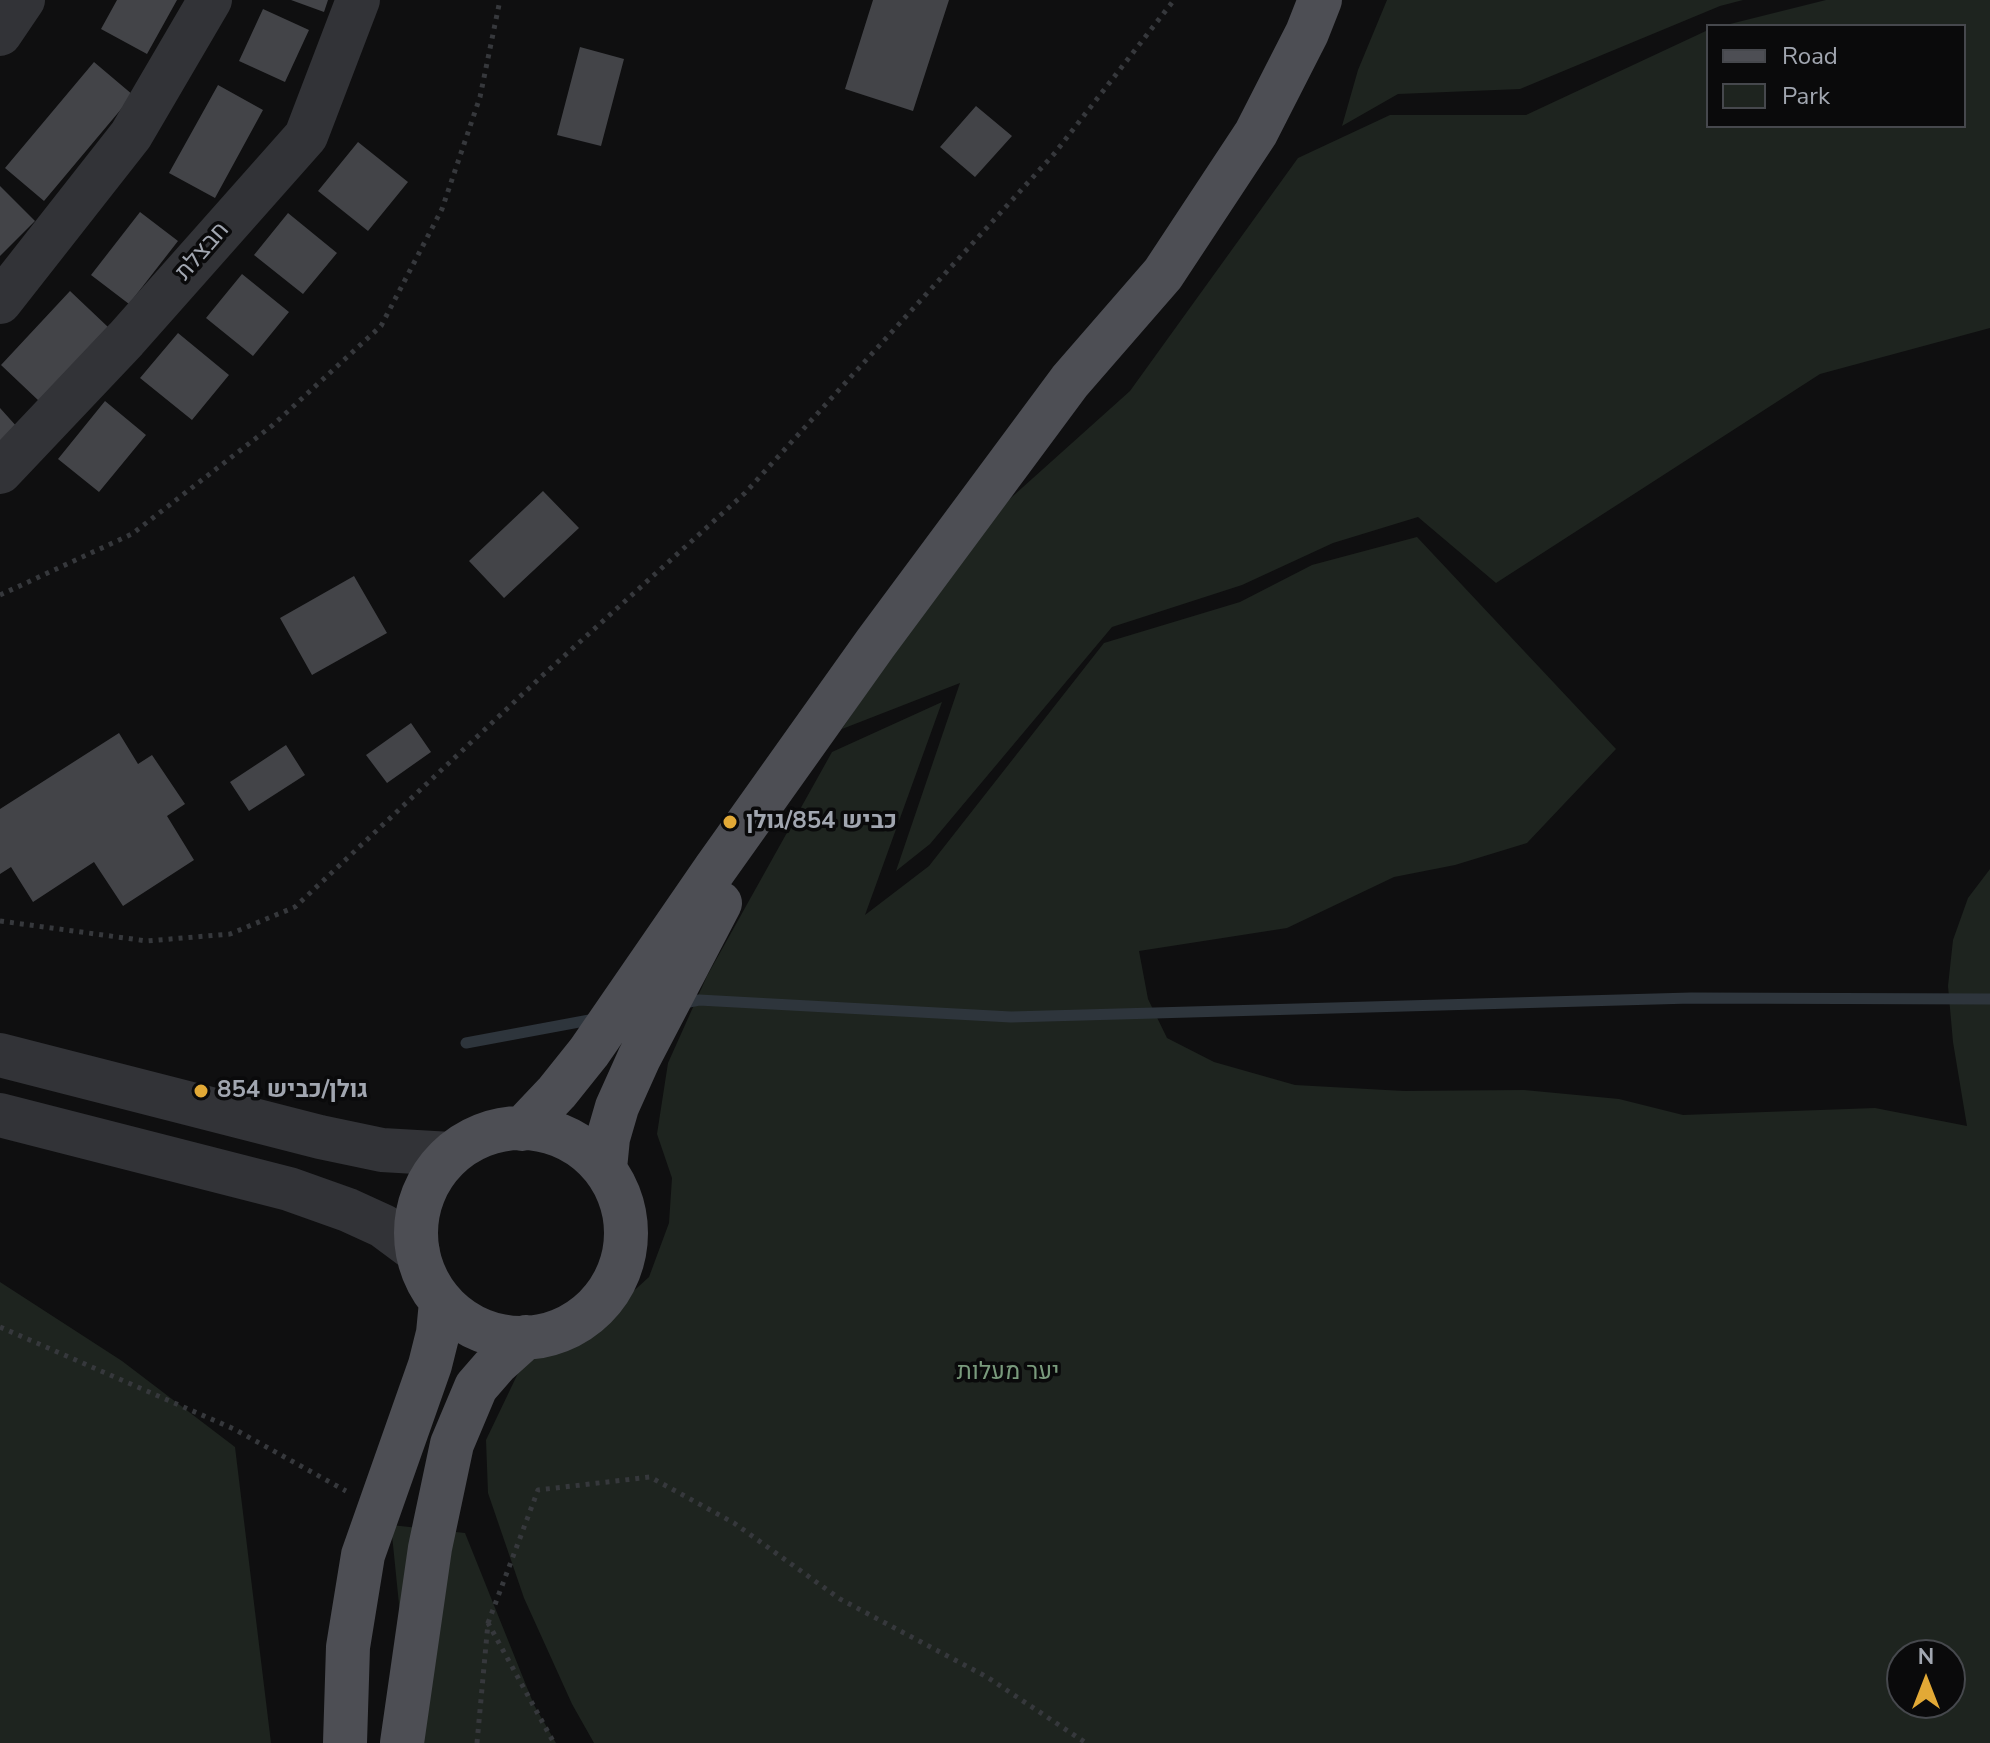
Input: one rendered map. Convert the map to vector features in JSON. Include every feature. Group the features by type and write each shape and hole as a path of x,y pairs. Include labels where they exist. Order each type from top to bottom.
{"main road":[{"path":"522,1129 589,1052 723,856 1070,381 1163,274 1256,133 1307,33 1320,0"},
{"path":"605,1168 608,1138 617,1107 639,1058 722,900 875,644"},
{"path":"511,1128 522,1129 543,1130 577,1144 605,1168 622,1201 627,1237 620,1273 601,1303 571,1326 537,1337 500,1337 466,1323 441,1302 424,1274 418,1252 418,1210 430,1179 451,1154 479,1137 511,1128"},
{"path":"345,1743 348,1647 363,1555 430,1365 441,1302"},
{"path":"402,1743 430,1548 452,1444 476,1387 526,1337"}],"street":[{"path":"0,34 23,0"},
{"path":"0,302 131,135 210,0"},
{"name":"חבצלת","path":"0,472 126,339 306,136 358,0"},
{"path":"0,1055 320,1137 382,1150 451,1154"},
{"path":"0,1115 289,1189 383,1226 418,1252"}],"path":[{"path":"0,595 132,534 273,425 381,326 442,209 480,97 500,0"},
{"path":"0,921 147,941 230,934 295,907 542,676 745,493 1054,154 1174,0"},
{"path":"0,1327 234,1429 379,1509"},
{"path":"477,1743 488,1623 538,1490 650,1477 734,1523 840,1599 987,1677 1086,1743"},
{"path":"488,1623 554,1743"}],"green space":[{"path":"1387,0 1743,0 1720,6 1520,89 1398,94 1342,126 1358,70"},
{"path":"1826,0 1990,0 1990,328 1820,374 1496,583 1418,517 1333,543 1242,585 1112,627 930,844 896,871 960,683 842,729 974,531 1130,391 1298,158 1390,115 1526,115 1706,31 1706,128 1966,128 1966,24 1730,24"},
{"name":"יער מעלות","path":"1417,537 1616,749 1527,843 1455,865 1394,877 1287,928 1139,951 1148,999 1167,1038 1214,1062 1295,1085 1404,1091 1524,1090 1619,1099 1683,1115 1875,1108 1967,1126 1953,1042 1948,986 1953,940 1968,898 1990,869 1990,1743 594,1743 572,1704 524,1598 488,1493 486,1440 532,1344 605,1317 649,1277 669,1223 672,1178 657,1134 668,1063 707,976 832,752 942,702 865,915 929,866 1104,643 1240,602 1312,565"},
{"path":"0,1282 122,1361 235,1447 271,1743 0,1743"},
{"path":"391,1525 465,1533 534,1705 556,1743 413,1743"}],"building":[{"path":"117,0 177,0 147,54 101,29"},
{"path":"291,0 328,0 324,12"},
{"path":"873,0 949,0 913,111 845,89"},
{"path":"263,9 309,30 285,82 239,61"},
{"path":"580,47 624,59 601,146 557,135"},
{"path":"94,62 133,95 44,201 5,168"},
{"path":"218,85 263,110 215,198 169,173"},
{"path":"976,106 1012,136 975,177 940,147"},
{"path":"358,142 408,182 368,231 318,191"},
{"path":"0,186 35,221 0,256"},
{"path":"140,212 178,241 129,304 91,275"},
{"path":"288,213 337,253 303,294 254,255"},
{"path":"242,274 289,312 253,356 206,318"},
{"path":"70,291 108,327 39,401 1,365"},
{"path":"178,333 229,375 192,420 140,378"},
{"path":"105,401 146,435 99,492 58,459"},
{"path":"0,408 18,428 0,444"},
{"path":"543,491 579,528 504,598 469,561"},
{"path":"354,576 387,633 312,675 280,618"},
{"path":"411,723 431,752 387,783 366,755"},
{"path":"119,733 138,764 152,755 185,804 167,816 194,860 123,906 94,862 33,902 11,867 0,874 0,809"},
{"path":"286,745 305,775 249,811 230,782"}],"waterway":[{"path":"679,1004 699,1000 1011,1017 1691,998 1990,999"},
{"path":"466,1043 595,1019"}],"place":[{"name":"כביש 854/גולן","path":"730,822"},
{"name":"גולן/כביש 854","path":"201,1091"}]}
